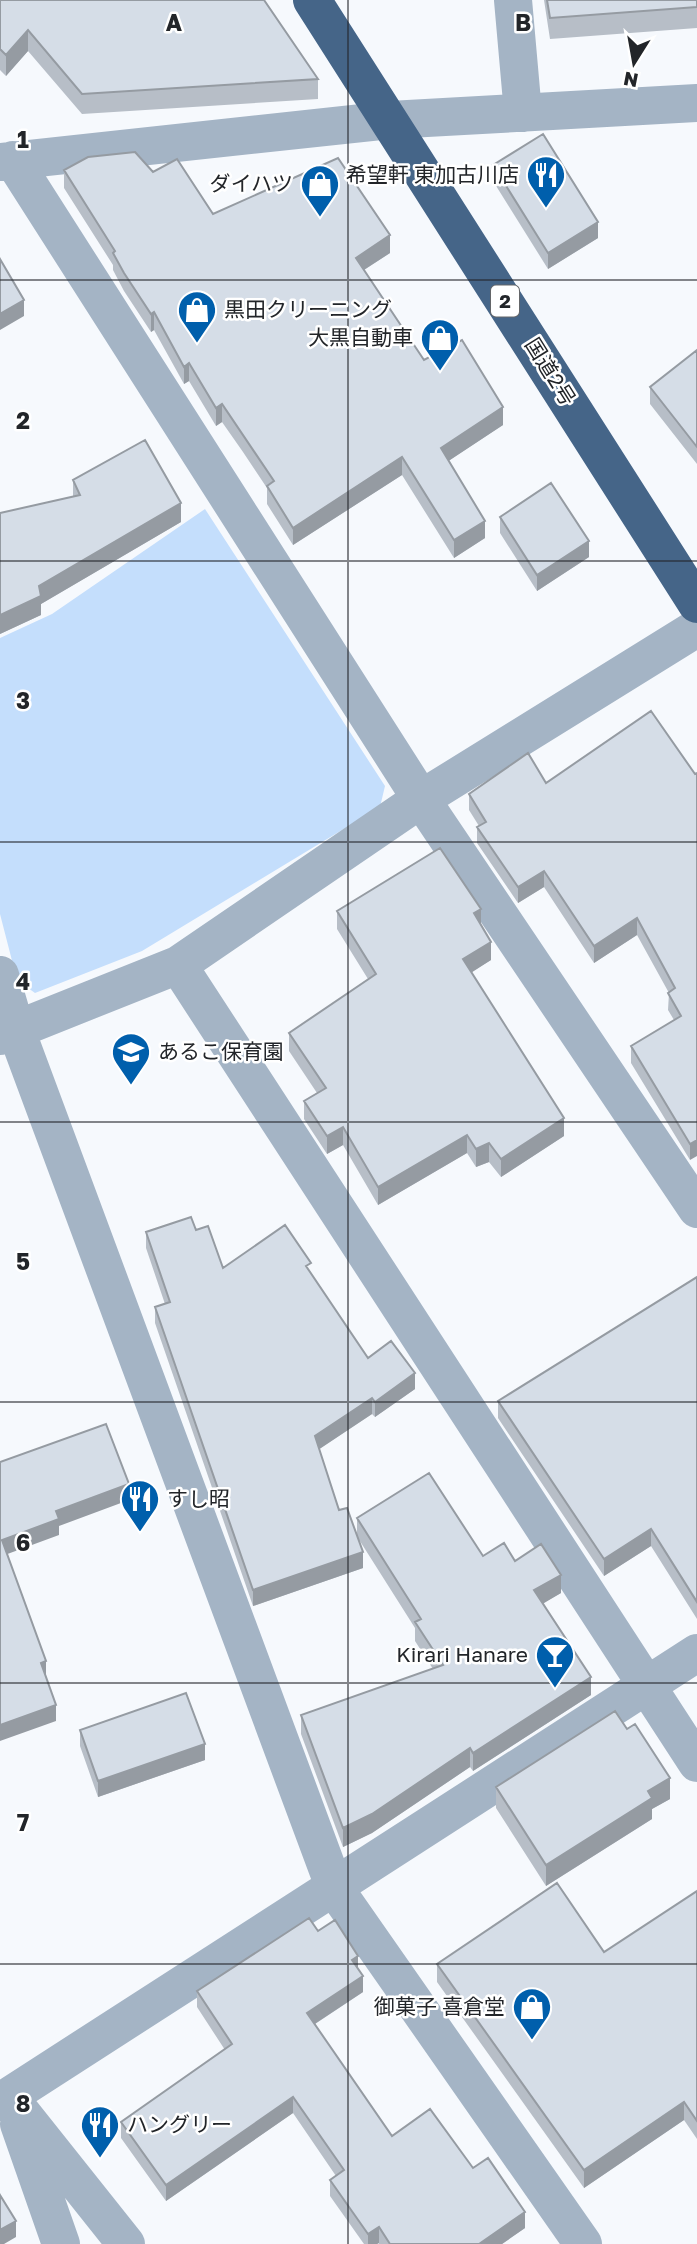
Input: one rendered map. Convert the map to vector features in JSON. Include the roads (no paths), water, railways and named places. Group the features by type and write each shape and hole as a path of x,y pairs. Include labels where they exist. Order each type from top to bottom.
{"highway":[{"name":"国道2号","path":"312,0 697,604"}],"street":[{"path":"513,0 523,113"},
{"path":"697,103 390,120 6,161 421,799 697,1209"},
{"path":"8,1033 178,965 421,799 697,628"},
{"path":"178,965 697,1763"},
{"path":"0,975 8,1033 335,1889 583,2244"},
{"path":"3,2091 335,1889 697,1653"},
{"path":"3,2091 61,2244"},
{"path":"3,2091 125,2244"}],"place":[{"name":"希望軒 東加古川店","path":"546,209"},
{"name":"ダイハツ","path":"320,218"},
{"name":"黒田クリーニング","path":"197,344"},
{"name":"大黒自動車","path":"440,372"},
{"name":"あるこ保育園","path":"131,1086"},
{"name":"すし昭","path":"140,1533"},
{"name":"Kirari Hanare","path":"555,1689"},
{"name":"御菓子 喜倉堂","path":"532,2041"},
{"name":"ハングリー","path":"100,2159"}]}
